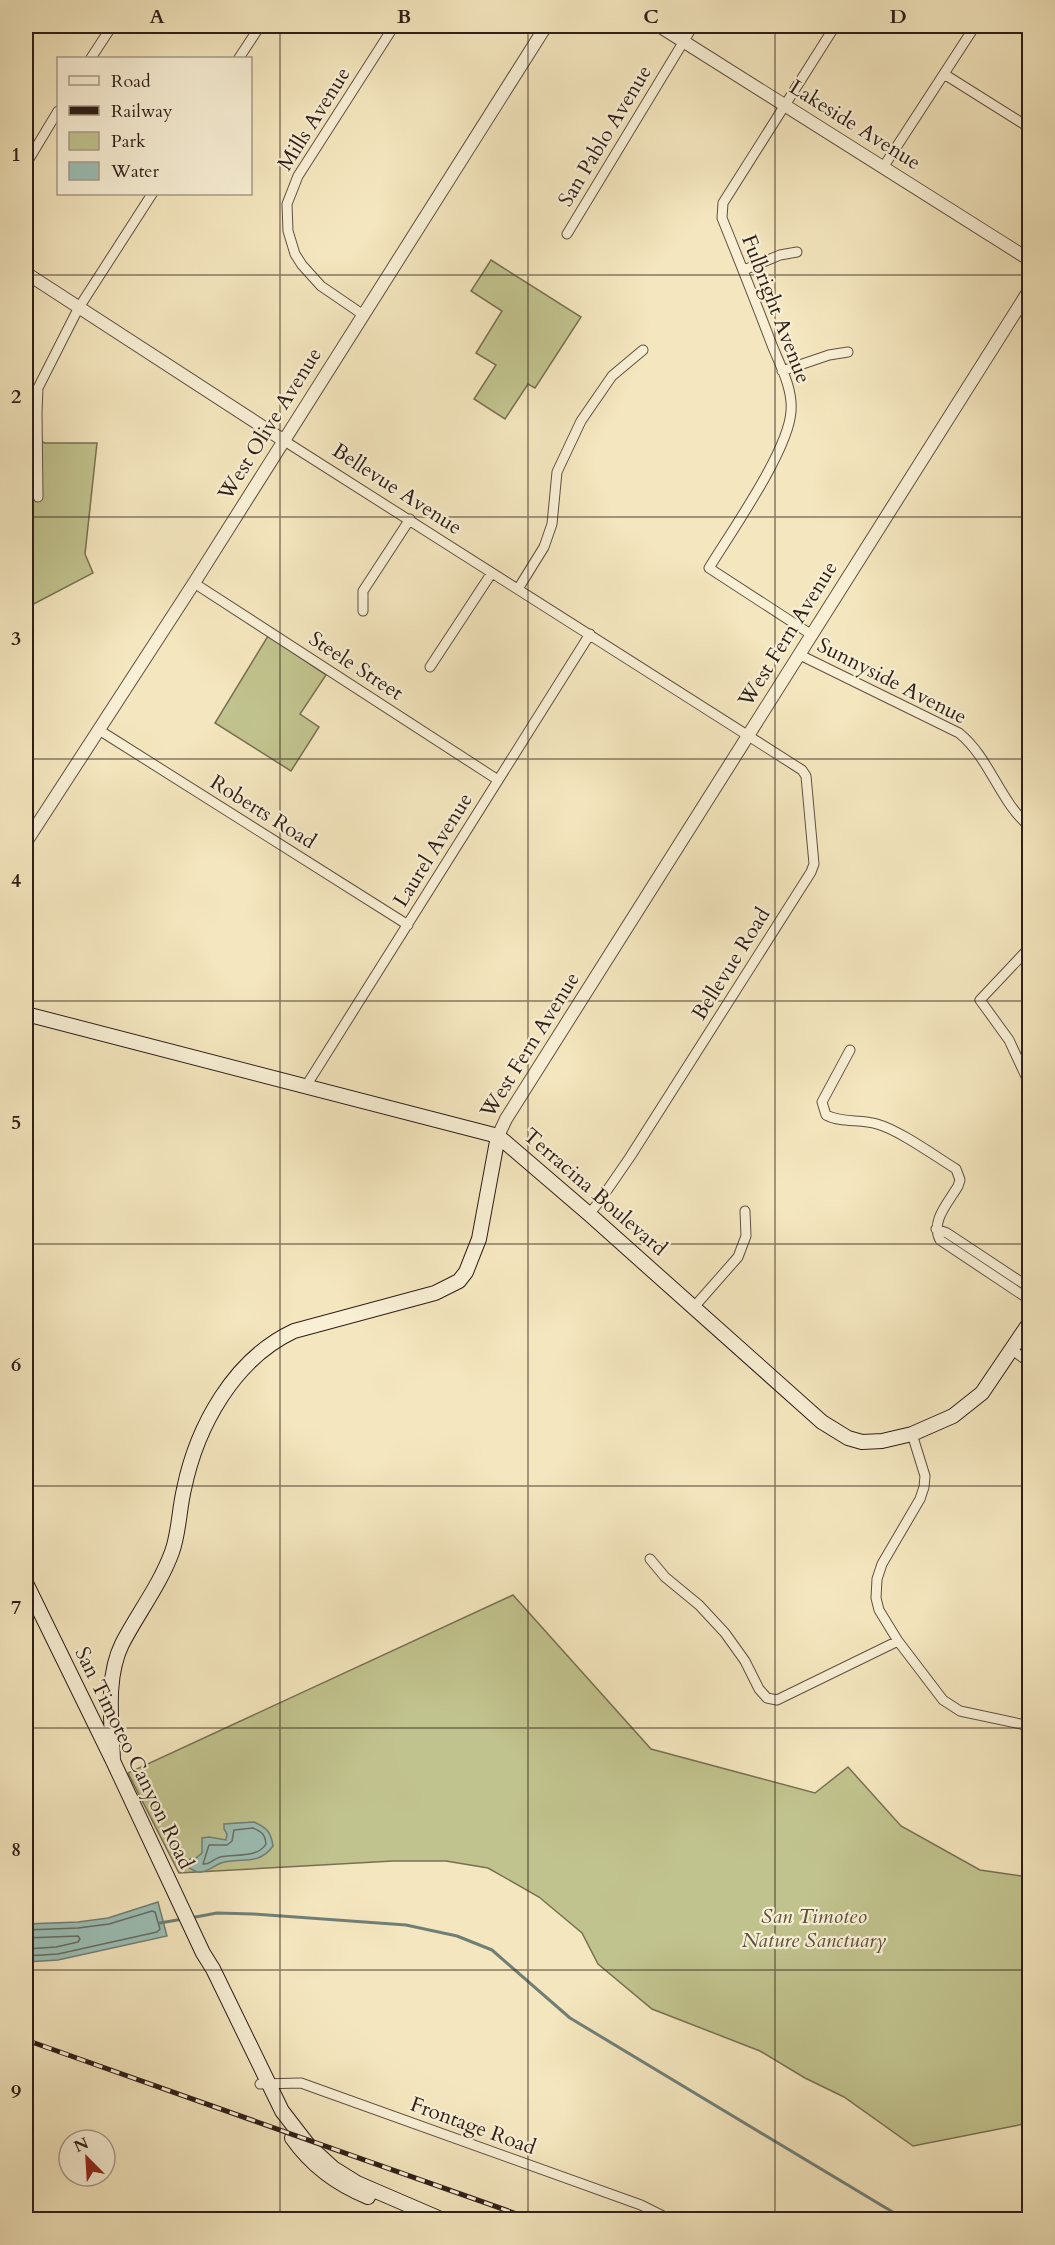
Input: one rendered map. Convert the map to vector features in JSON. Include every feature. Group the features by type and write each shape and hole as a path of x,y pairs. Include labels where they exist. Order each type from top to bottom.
{"main road":[{"name":"Terracina Boulevard","path":"26,1014 498,1136 834,1431 848,1438 862,1442 882,1441 912,1434 953,1416 982,1393 1029,1322"},
{"name":"West Fern Avenue","path":"113,1761 111,1696 113,1674 122,1646 163,1574 173,1550 191,1459 218,1404 248,1362 276,1339 294,1331 435,1293 459,1281 466,1272 479,1239 498,1136"},
{"name":"San Timoteo Canyon Road","path":"26,1583 113,1761 265,2084 282,2111 302,2138 333,2168 357,2183 441,2220"}],"street":[{"path":"93,57 112,26"},
{"path":"240,57 260,26"},
{"name":"Mills Avenue","path":"362,314 321,286 302,265 288,231 287,204 298,176 394,26"},
{"name":"West Olive Avenue","path":"26,842 194,583 546,26"},
{"name":"Lakeside Avenue","path":"658,26 884,166 1029,260"},
{"name":"San Pablo Avenue","path":"567,234 693,26"},
{"name":"Fulbright Avenue","path":"812,635 709,568 780,448 789,427 792,400 744,270 722,218 721,210 723,203 835,26"},
{"path":"884,166 975,26"},
{"path":"944,74 1029,128"},
{"path":"26,164 57,113"},
{"path":"38,497 38,388 78,309 151,195"},
{"path":"744,270 780,255 797,252"},
{"name":"Bellevue Avenue","path":"26,273 78,309 410,519 491,574 590,634 749,736"},
{"name":"West Fern Avenue","path":"498,1136 506,1119 1029,290"},
{"path":"518,589 544,547 552,524 557,472 581,421 612,376 643,350"},
{"path":"782,370 829,355 848,352"},
{"path":"363,611 363,591 410,519"},
{"path":"430,667 491,574"},
{"name":"Steele Street","path":"194,583 498,780"},
{"name":"Laurel Avenue","path":"306,1086 590,634"},
{"name":"Sunnyside Avenue","path":"800,655 959,733 974,748 1013,809 1029,827"},
{"name":"Roberts Road","path":"99,730 408,925"},
{"name":"Bellevue Road","path":"589,1214 636,1147 814,864 806,776 802,770 749,736"},
{"path":"1029,947 981,1000 1009,1040 1029,1083"},
{"path":"850,1050 822,1102 826,1115 831,1118 880,1124 956,1168 960,1180 937,1222 936,1229 947,1233 1029,1300"},
{"path":"694,1307 738,1257 746,1236 745,1210"},
{"path":"985,1264 1029,1288"},
{"path":"1011,1349 1029,1363"},
{"path":"912,1434 925,1476 924,1487 920,1499 882,1564 877,1579 876,1598 879,1610 898,1641 942,1700 960,1711 1029,1726"},
{"path":"650,1559 665,1577 699,1605 725,1634 745,1660 759,1689 767,1698 777,1700 898,1641"},
{"name":"Frontage Road","path":"265,2084 301,2083 641,2205 671,2220"}],"green space":[{"path":"491,260 581,317 535,388 528,384 505,419 474,399 496,365 476,353 502,311 471,291"},
{"path":"26,435 45,443 97,443 85,554 93,573 26,608"},
{"path":"268,636 326,675 300,714 319,727 291,771 215,723"},
{"name":"San Timoteo Nature Sanctuary","path":"513,1595 651,1749 815,1793 848,1767 901,1826 980,1870 1029,1877 1029,2123 913,2146 844,2097 805,2078 760,2051 652,2009 598,1964 582,1933 539,1897 488,1868 446,1861 393,1861 179,1873 128,1773"}],"water":[{"path":"254,1822 268,1831 272,1841 273,1846 262,1856 256,1859 228,1861 202,1872 186,1866 186,1860 196,1858 202,1853 202,1838 226,1840 224,1824"},
{"path":"158,1902 167,1936 58,1960 26,1962 26,1924 78,1922 108,1918"}],"waterway":[{"path":"190,1918 217,1913 253,1914 406,1925 457,1936 492,1950 570,2018 906,2220"},
{"path":"160,1923 183,1919"}],"railway":[{"path":"26,2040 534,2220"}]}
